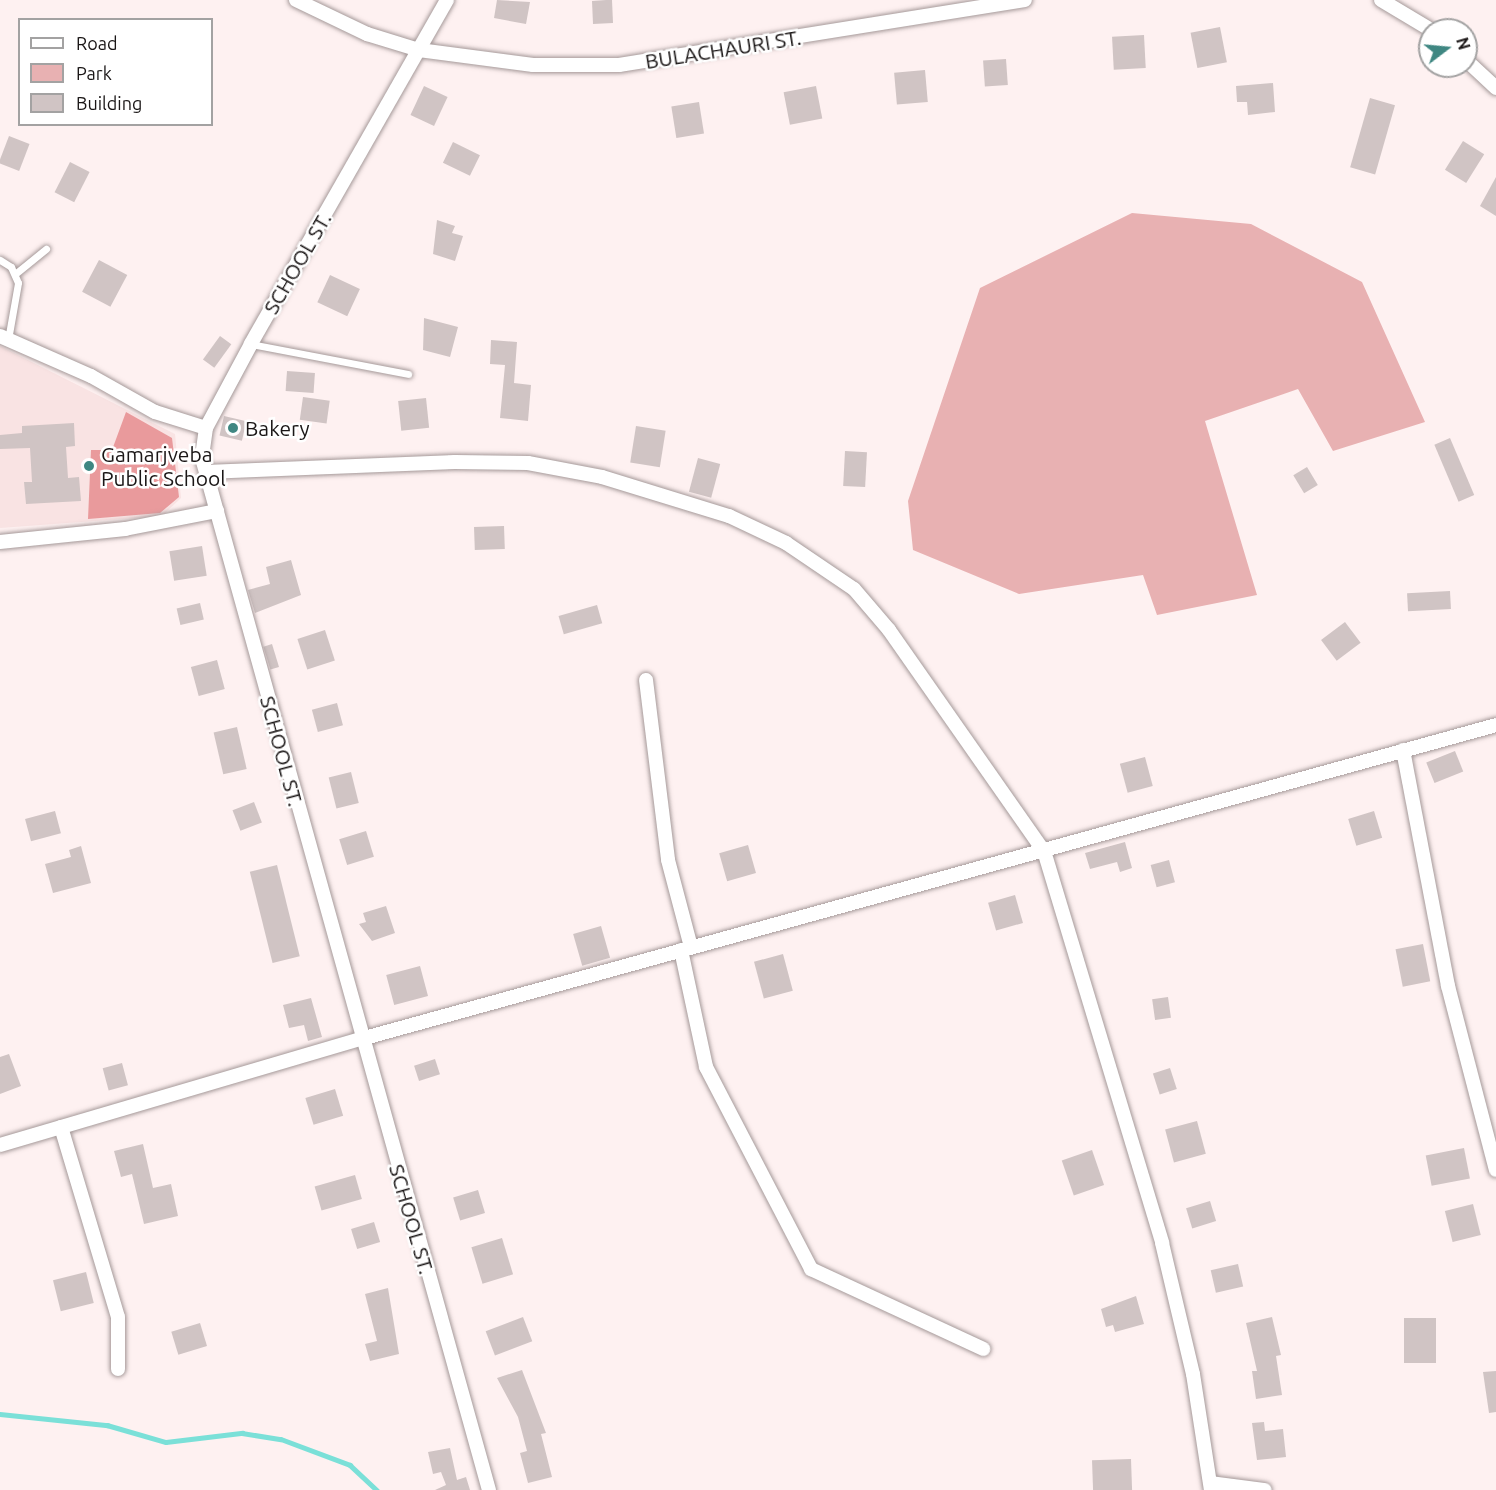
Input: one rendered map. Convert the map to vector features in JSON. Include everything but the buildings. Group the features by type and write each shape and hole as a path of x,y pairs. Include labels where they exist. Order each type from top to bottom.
{"street":[{"name":"BULACHAURI ST.","path":"296,0 367,34 419,50 533,65 619,65 1025,0"},
{"name":"SCHOOL ST.","path":"447,0 251,344 206,428 206,472 361,1039 489,1490"},
{"path":"1381,0 1418,22"},
{"path":"1478,71 1496,88"},
{"path":"4,338 91,375 155,412 206,428"},
{"path":"206,472 528,463 602,477 729,516 786,543 854,589 889,630 1044,851 1162,1243 1193,1374 1211,1486 1265,1490"},
{"path":"0,542 125,530 217,511"},
{"path":"646,680 668,860 706,1067 811,1269 983,1349"},
{"path":"0,1145 361,1039 1496,725"},
{"path":"1403,750 1448,986 1496,1170"},
{"path":"61,1127 118,1317 118,1369"}],"lane":[{"path":"4,338 15,274 46,249"},
{"path":"0,260 15,274"},
{"path":"251,344 408,374"}],"shaded area":[{"name":"Gamarjveba Public School","path":"0,346 175,434 181,498 162,516 0,528"},
{"path":"126,412 172,438 179,497 160,513 88,519 91,450 112,450"}],"green space":[{"path":"1132,213 1251,224 1362,282 1425,422 1333,451 1298,389 1205,421 1257,595 1157,615 1143,575 1019,594 913,550 908,501 980,288"}],"waterway":[{"path":"0,1414 107,1425 166,1442 242,1433 281,1439 350,1465 377,1490"}],"place":[{"name":"Bakery","path":"233,428"},
{"name":"Gamarjveba Public School","path":"89,466"}]}
